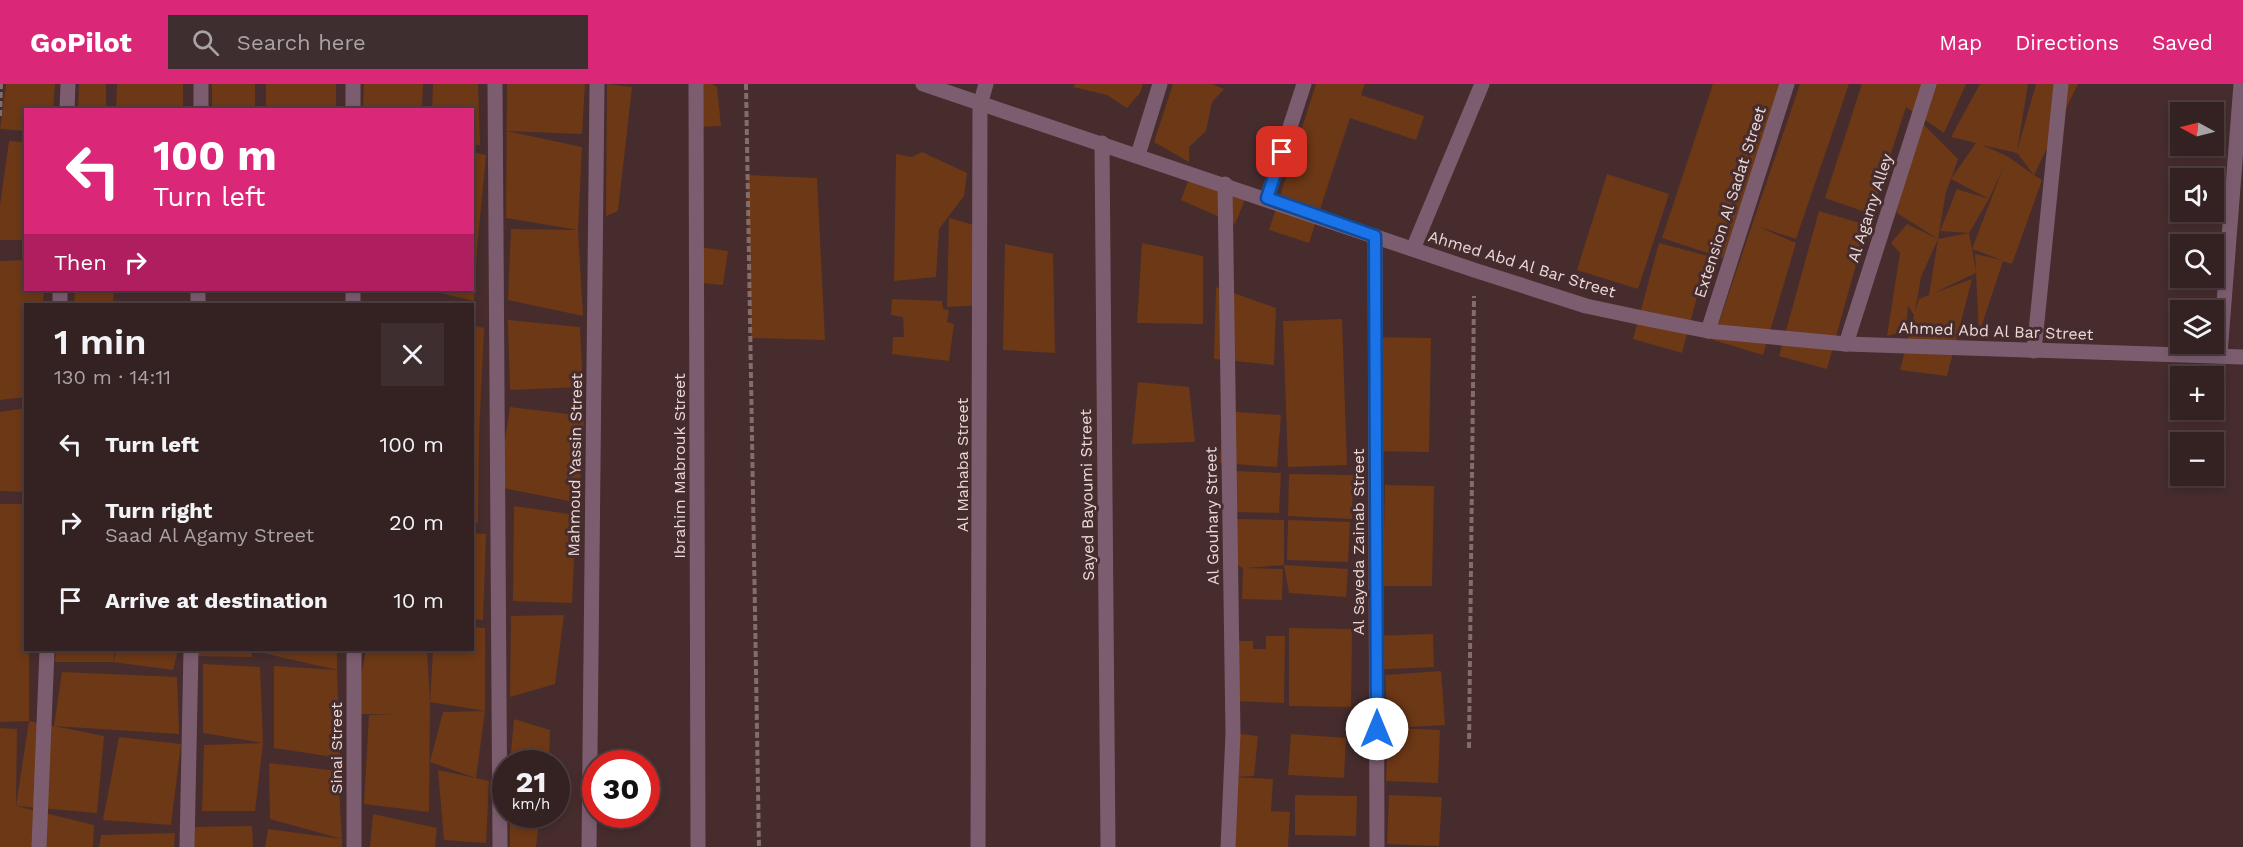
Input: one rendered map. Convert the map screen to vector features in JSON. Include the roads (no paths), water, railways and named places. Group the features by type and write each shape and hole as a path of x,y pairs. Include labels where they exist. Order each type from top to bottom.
{"street":[{"path":"67,108 68,84"},
{"path":"201,84 201,108"},
{"path":"352,84 353,108"},
{"path":"495,84 500,847"},
{"name":"Mahmoud Yassin Street","path":"589,847 597,84"},
{"name":"Ibrahim Mabrouk Street","path":"696,84 698,847"},
{"name":"Ahmed Abd Al Bar Street","path":"924,84 980,105 1102,143 1586,306 1708,331 1846,344 2170,353"},
{"name":"Al Mahaba Street","path":"978,847 980,105 986,84"},
{"path":"1138,155 1160,84"},
{"path":"1267,198 1304,84"},
{"path":"1413,249 1482,84"},
{"name":"Extension Al Sadat Street","path":"1708,331 1787,84"},
{"name":"Al Agamy Alley","path":"1846,344 1929,84"},
{"path":"2034,351 2061,84"},
{"path":"2224,303 2241,84"},
{"name":"Sayed Bayoumi Street","path":"1102,143 1108,847"},
{"name":"Al Gouhary Street","path":"1225,184 1233,733 1228,847"},
{"name":"Al Sayeda Zainab Street","path":"1375,236 1377,847"},
{"name":"Ahmed Abd Al Bar Street","path":"2220,354 2243,357"},
{"path":"39,847 47,651"},
{"path":"187,847 191,651"},
{"name":"Sinai Street","path":"354,651 354,847"}]}
